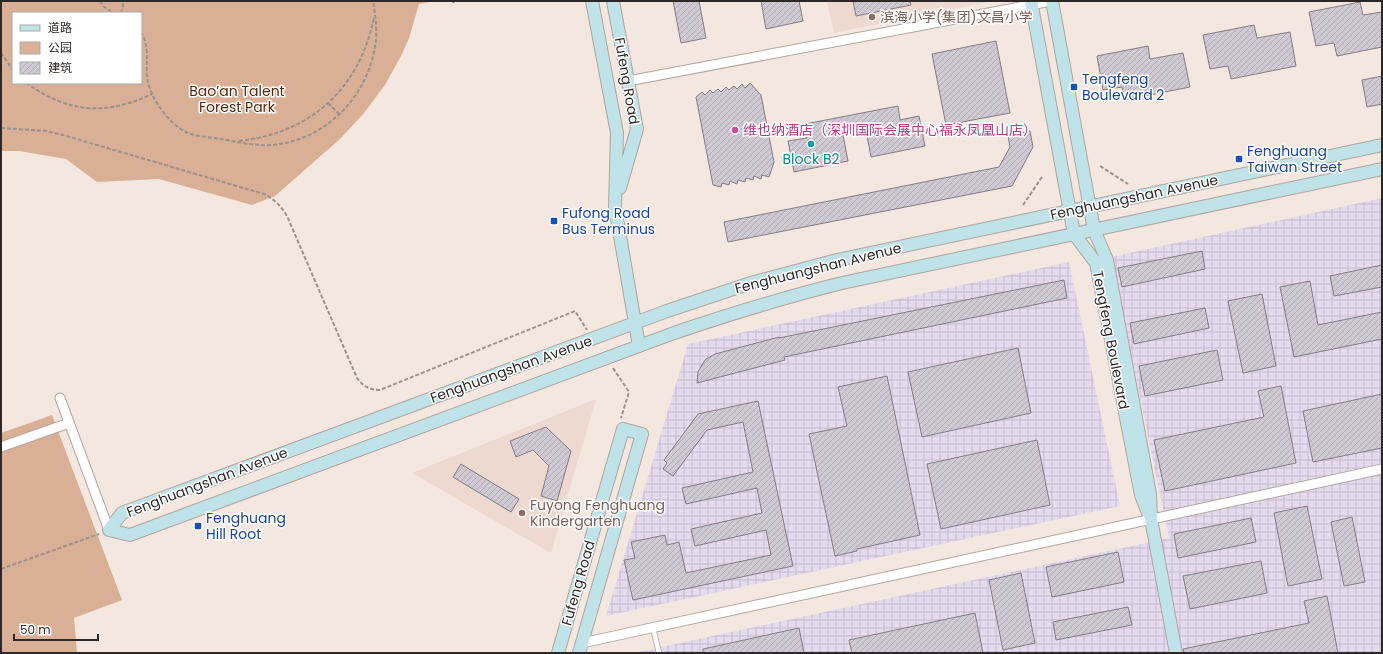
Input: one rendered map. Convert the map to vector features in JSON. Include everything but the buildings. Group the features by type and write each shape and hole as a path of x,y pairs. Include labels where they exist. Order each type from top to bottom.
{"main road":[{"name":"Fufeng Road","path":"592,1 617,133 615,207 639,346"},
{"name":"Fufeng Road","path":"613,1 637,129 615,207"},
{"name":"Tengfeng Boulevard","path":"1051,1 1089,207 1094,230 1107,260 1150,494 1151,520 1176,653"},
{"name":"Tengfeng Boulevard","path":"1032,3 1074,234 1096,262 1141,495 1151,520"},
{"name":"Fenghuangshan Avenue","path":"1382,145 837,260 744,285 635,322 122,513 109,530 130,535 639,346 744,310 828,286 1382,169"},
{"name":"Fufeng Road","path":"558,653 623,429 642,434 580,648"}],"street":[{"path":"628,81 1032,3 1051,1"},
{"path":"60,398 109,530"},
{"path":"1,447 69,422"},
{"path":"580,648 653,628 1382,469"}],"lane":[{"path":"653,628 659,653"}],"path":[{"path":"100,1 104,7 112,12"},
{"path":"121,12 124,1"},
{"path":"142,35 146,45 147,78 152,94 161,110 173,123 188,133 254,145 273,145 291,142 314,132 340,115 352,102 370,69 374,51 376,33 373,1"},
{"path":"236,142 276,134 288,129 312,116 328,103 354,72 364,54 371,34 375,15"},
{"path":"1,53 12,69"},
{"path":"27,84 42,94 59,102 78,107 97,109 116,107 135,102 152,94"},
{"path":"328,103 340,115"},
{"path":"1,128 46,131 63,135 264,194 271,198 283,209 287,216 357,378 361,384 367,388 380,390 575,311"},
{"path":"1100,166 1128,184"},
{"path":"1023,206 1042,177"},
{"path":"1,570 109,530"}],"shaded area":[{"name":"滨海小学(集团)文昌小学","path":"827,1 993,1 834,33"},
{"path":"1382,198 1382,653 634,653 1169,538 1111,257"},
{"path":"1069,262 1120,506 606,616 688,344"},
{"name":"Fuyong Fenghuang Kindergarten","path":"596,399 551,553 412,473"}],"green space":[{"name":"Bao’an Talent Forest Park","path":"1,1 435,1 419,4 409,38 402,54 385,85 364,113 340,139 275,196 252,205 159,179 97,182 66,159 19,151 1,151"},
{"path":"52,415 122,600 74,618 77,653 1,653 1,433"}],"place":[{"name":"滨海小学(集团)文昌小学","path":"872,17"},
{"name":"Tengfeng Boulevard 2","path":"1074,87"},
{"name":"维也纳酒店（深圳国际会展中心福永凤凰山店）","path":"735,130"},
{"name":"Block B2","path":"811,144"},
{"name":"Fenghuang Taiwan Street","path":"1239,159"},
{"name":"Fufong Road Bus Terminus","path":"554,221"},
{"name":"Fuyong Fenghuang Kindergarten","path":"522,513"},
{"name":"Fenghuang Hill Root","path":"198,526"}]}
